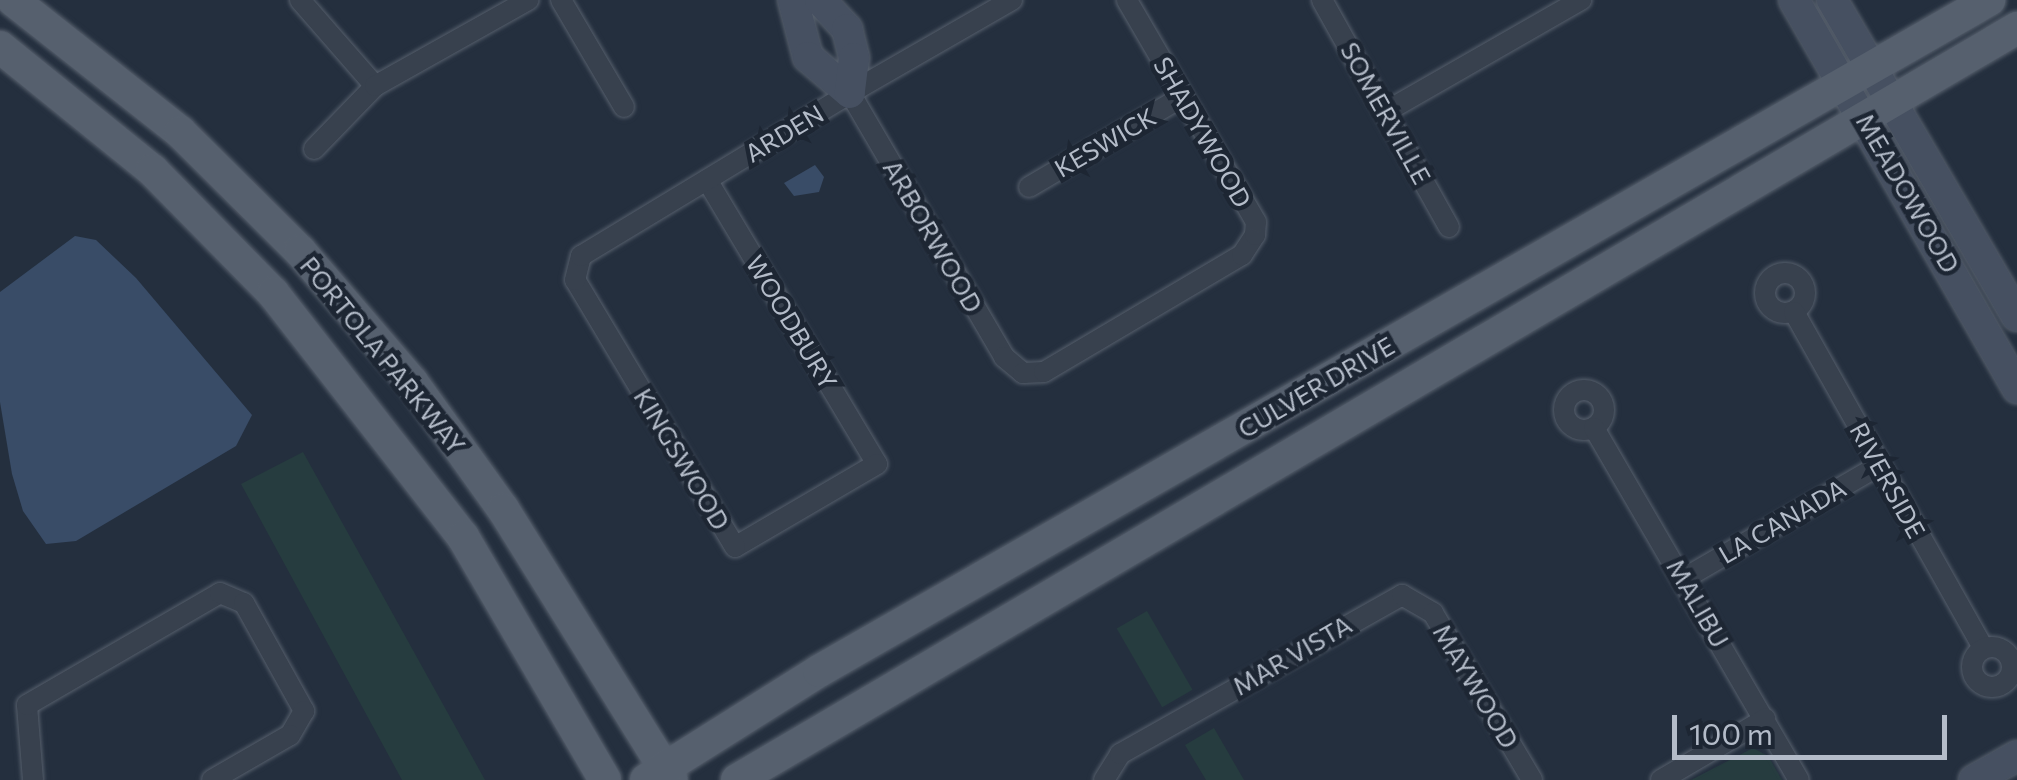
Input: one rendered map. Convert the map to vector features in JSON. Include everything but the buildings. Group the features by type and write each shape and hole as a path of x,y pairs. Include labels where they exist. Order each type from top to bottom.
{"main road":[{"name":"PORTOLA PARKWAY","path":"14,0 180,132 300,250 412,382 503,509 661,776"},
{"name":"ARBORWOOD","path":"793,0 808,58 850,93"},
{"path":"820,0 847,29 854,58 850,93"},
{"name":"MEADOWOOD","path":"1794,0 1858,76 2017,316"},
{"name":"MEADOWOOD","path":"1832,0 1858,76"},
{"name":"CULVER DRIVE","path":"661,776 849,654 1988,0"},
{"name":"CULVER DRIVE","path":"737,780 2017,28"},
{"name":"PORTOLA PARKWAY","path":"0,47 152,170 273,292 463,537 604,780"},
{"name":"MEADOWOOD","path":"1878,109 2017,388"},
{"path":"1974,780 2017,756"}],"street":[{"path":"300,0 375,86"},
{"path":"314,149 375,86 528,0"},
{"path":"561,0 624,107"},
{"name":"ARDEN","path":"576,280 580,256 1012,0"},
{"name":"SHADYWOOD","path":"1023,373 1044,372 1252,245 1256,222 1127,0"},
{"name":"SOMERVILLE","path":"1322,0 1450,227"},
{"path":"1387,111 1547,8 1581,0"},
{"name":"ARBORWOOD","path":"850,93 1004,357 1023,373"},
{"name":"KESWICK","path":"1029,187 1182,98"},
{"name":"WOODBURY","path":"706,180 877,464"},
{"name":"KINGSWOOD","path":"576,280 735,547 877,464"},
{"name":"RIVERSIDE","path":"1794,312 1982,648"},
{"name":"MALIBU","path":"1594,428 1799,780"},
{"name":"LA CANADA","path":"1684,578 1880,465"},
{"path":"33,780 23,715 40,692 206,599 234,596 304,711 290,735 212,780"},
{"name":"MAR VISTA","path":"1104,780 1120,754 1390,598 1414,597"},
{"name":"MAYWOOD","path":"1414,597 1433,613 1532,780"},
{"path":"1661,780 1765,719"}],"green space":[{"path":"303,452 485,780 402,780 241,484"},
{"path":"1147,611 1192,690 1162,707 1117,628"},
{"path":"1214,728 1244,780 1206,780 1185,745"},
{"path":"1753,748 1768,756 1782,780 1691,780"}],"water":[{"path":"815,165 824,177 819,192 794,196 784,183"},
{"path":"75,236 96,240 136,278 252,415 236,446 76,541 46,544 23,511 12,474 0,402 0,292"}]}
